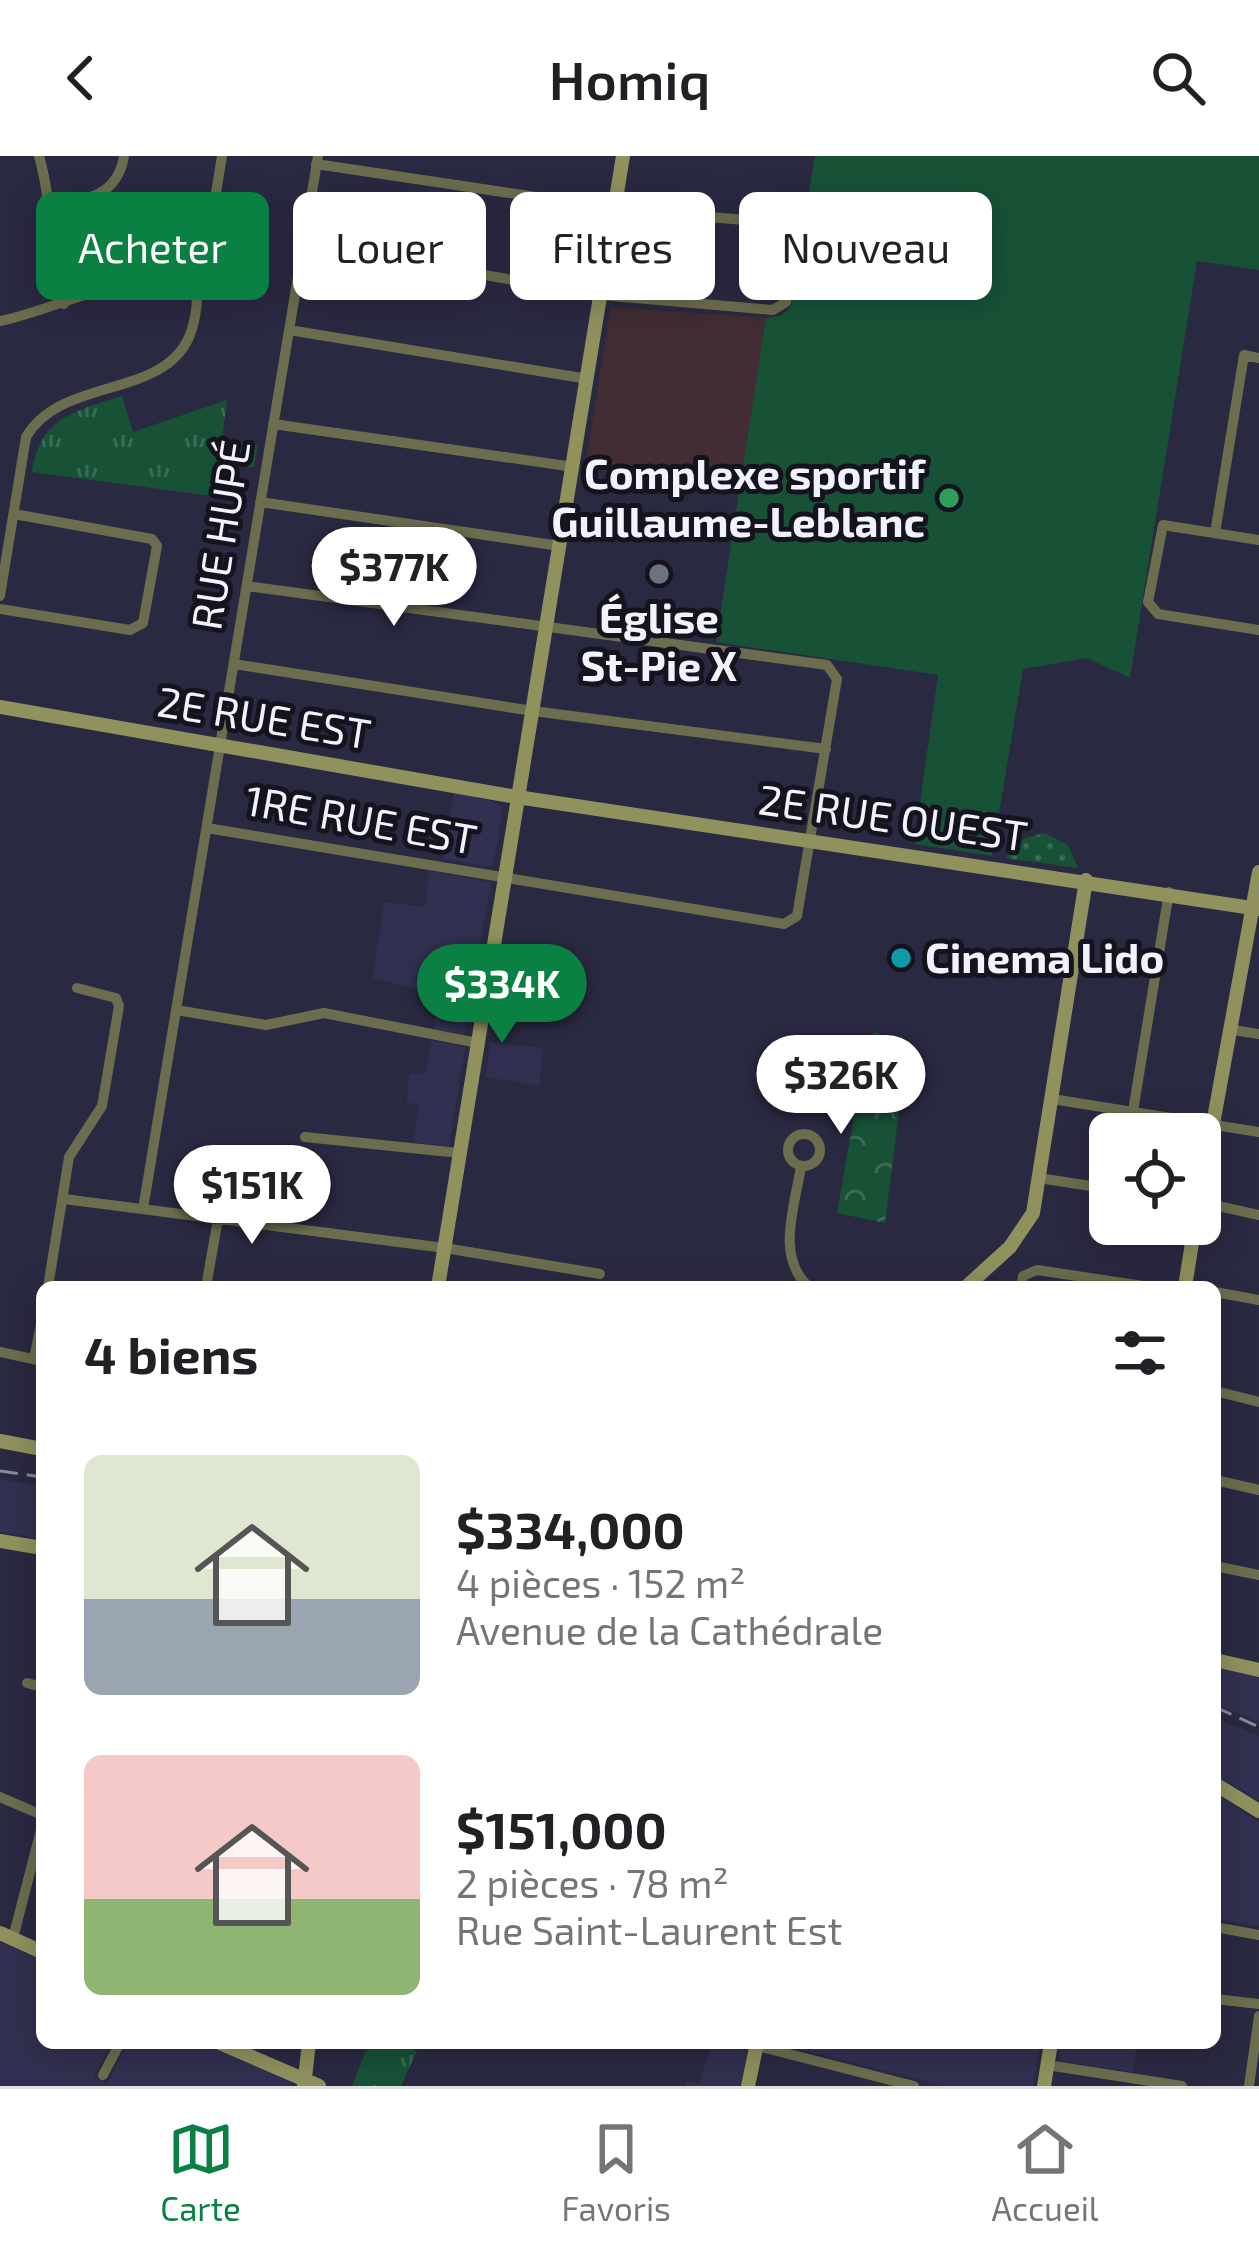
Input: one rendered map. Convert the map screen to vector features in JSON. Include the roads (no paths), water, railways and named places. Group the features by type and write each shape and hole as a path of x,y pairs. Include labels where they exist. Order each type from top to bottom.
{"street":[{"path":"39,156 49,192"},
{"path":"101,192 121,178 124,156"},
{"path":"216,192 222,156"},
{"path":"618,192 623,156"},
{"path":"317,160 512,192"},
{"name":"RUE HUPÉ","path":"312,192 317,160"},
{"path":"670,300 781,308 796,232 792,224 715,217"},
{"path":"63,300 64,304"},
{"path":"0,321 76,300"},
{"path":"0,596 26,437 33,424 52,407 171,364 190,343 196,300"},
{"name":"RUE HUPÉ","path":"143,1209 294,300"},
{"path":"440,1281 600,300"},
{"path":"289,330 588,380"},
{"path":"1215,532 1244,355 1259,358"},
{"path":"273,424 574,467"},
{"path":"260,502 560,546"},
{"path":"0,609 130,630 143,622 152,590 158,546 152,539 14,514"},
{"path":"1259,540 1163,525 1151,610 1259,630"},
{"path":"247,586 833,669 837,679 810,839"},
{"path":"234,664 533,712 826,749"},
{"name":"2E RUE EST","path":"0,707 517,797"},
{"name":"2E RUE OUEST","path":"517,797 1256,908"},
{"name":"1RE RUE EST","path":"206,828 791,922 810,839"},
{"path":"1218,1113 1259,872"},
{"path":"972,1281 1024,1230 1039,1178 1086,880"},
{"path":"1133,1111 1169,892"},
{"path":"49,1281 69,1156 102,1106 119,1006 116,998 77,988"},
{"path":"176,1010 266,1025 324,1013 478,1043"},
{"path":"1233,1030 1259,1034"},
{"path":"1052,1099 1145,1113"},
{"path":"1221,1126 1259,1132"},
{"path":"305,1137 459,1154"},
{"path":"801,1166 789,1259 805,1281"},
{"path":"1039,1178 1089,1186"},
{"path":"64,1199 445,1248 600,1274"},
{"path":"1221,1205 1259,1215"},
{"path":"207,1281 218,1219"},
{"path":"1187,1281 1192,1245"},
{"path":"1022,1281 1037,1270 1110,1281"},
{"path":"1221,1293 1259,1300"},
{"path":"0,1352 36,1360"},
{"path":"1221,1392 1259,1402"},
{"path":"0,1441 36,1448"},
{"path":"1221,1481 1259,1490"},
{"path":"0,1541 36,1547"},
{"path":"1221,1567 1259,1576"},
{"path":"1221,1661 1259,1670"},
{"path":"27,1683 36,1685"},
{"path":"1221,1788 1259,1811"},
{"path":"0,1798 36,1813"},
{"path":"36,1887 6,1936 36,1949"},
{"path":"1221,1928 1259,1935"},
{"path":"1221,2000 1259,2005"},
{"path":"1249,2086 1259,2016"},
{"path":"103,2075 117,2049"},
{"path":"233,2049 309,2083 309,2049"},
{"path":"748,2086 752,2049"},
{"path":"772,2049 914,2086"},
{"path":"1044,2086 1050,2049"},
{"path":"1047,2065 1182,2086"}],"railway":[{"path":"0,1471 36,1476"},
{"path":"1221,1710 1259,1727"}],"place":[{"name":"Complexe sportif Guillaume-Leblanc","path":"949,498"},
{"name":"Église St-Pie X","path":"659,574"},
{"name":"Cinema Lido","path":"901,958"}]}
